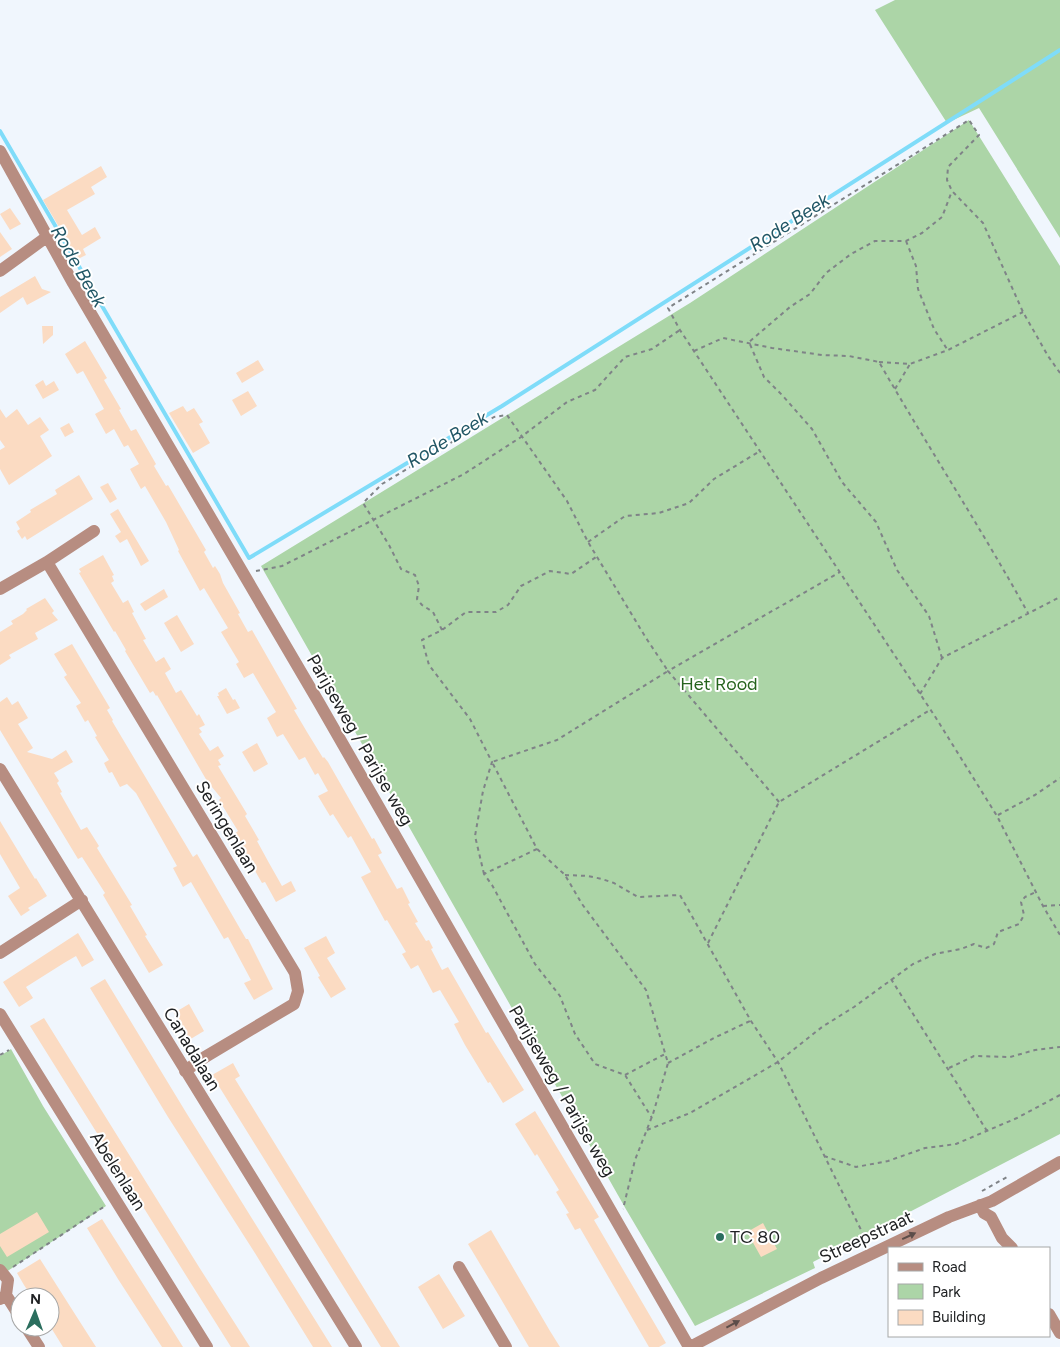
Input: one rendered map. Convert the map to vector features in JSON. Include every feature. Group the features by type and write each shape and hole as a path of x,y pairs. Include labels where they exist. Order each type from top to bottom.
{"street":[{"name":"Parijseweg / Parijse weg","path":"0,151 73,283 244,573 689,1347"},
{"path":"0,271 48,236"},
{"path":"0,590 94,531"},
{"name":"Seringenlaan","path":"47,562 295,973 298,991 294,1004 185,1071"},
{"name":"Canadalaan","path":"0,769 356,1347"},
{"path":"0,953 82,900"},
{"name":"Abelenlaan","path":"0,1014 207,1347"},
{"name":"Streepstraat","path":"689,1347 821,1278 949,1217 992,1200 1060,1162"},
{"path":"991,1217 993,1209 992,1200"},
{"path":"980,1205 984,1213 991,1217 1002,1238 1011,1247"},
{"path":"459,1267 506,1347"},
{"path":"3,1297 4,1275"},
{"path":"1050,1316 1060,1333"}],"path":[{"path":"1060,373 1023,312 983,223 952,191 947,180 948,167 978,135 969,120 668,308 680,330 920,694 997,816 1060,935"},
{"path":"749,342 790,307 810,294 826,273 851,254 875,241 906,241 922,233 942,217 952,191"},
{"path":"906,241 916,266 918,289 934,329 948,350"},
{"path":"694,351 723,338 772,348 822,355 849,356 879,362 910,364 948,350 1023,312"},
{"path":"244,573 282,566 464,474 521,437 567,402 595,390 625,357 652,349 680,330"},
{"path":"749,342 764,377 812,429 842,482 876,522 898,570 929,616 942,658"},
{"path":"879,362 1028,613"},
{"path":"895,389 910,364"},
{"path":"442,630 432,612 417,599 419,586 415,575 401,569 389,545 363,503 382,484 494,417 506,415 568,501 588,542 646,638 668,670 779,802"},
{"path":"588,542 625,516 659,513 689,503 714,479 760,451"},
{"path":"597,556 571,574 550,571 521,586 508,605 496,612 466,612 442,630 422,640 429,666 470,719 537,849 565,875 582,904 646,990 668,1063 652,1118 635,1160 622,1214"},
{"path":"492,762 557,740 668,670 840,572"},
{"path":"920,694 942,658 1060,596"},
{"path":"708,943 779,802 930,710"},
{"path":"492,762 483,791 475,836 484,874 492,885 535,964 560,996 575,1034 595,1064 625,1075 652,1118"},
{"path":"997,816 1035,795 1060,778"},
{"path":"484,874 537,849"},
{"path":"565,875 602,879 614,883 638,897 680,895 750,1021 778,1062 870,1249"},
{"path":"647,1130 690,1113 778,1062 822,1027 854,1007 914,964 935,954 961,949 974,944 986,948 994,944 998,932 1019,924 1024,915 1021,902 1024,897 1036,892"},
{"path":"1043,906 1060,905"},
{"path":"891,979 987,1132"},
{"path":"668,1063 750,1021"},
{"path":"948,1069 974,1056 1010,1057 1035,1050 1060,1047"},
{"path":"625,1075 665,1054"},
{"path":"823,1156 856,1167 888,1161 925,1148 956,1144 987,1132 1060,1095"},
{"path":"4,1275 115,1199"}],"green space":[{"path":"895,0 1060,0 1060,238 979,108 947,123 875,10"},
{"name":"Het Rood","path":"969,120 1060,266 1060,1134 813,1262 815,1268 695,1326 627,1211 261,566 690,303"},
{"path":"11,1049 43,1106 106,1206 0,1276 0,1056"}],"building":[{"path":"101,166 107,177 91,187 95,194 67,210 82,235 95,227 101,238 83,249 86,255 78,259 43,200"},
{"path":"10,208 21,224 10,230 0,214"},
{"path":"0,232 12,249 0,257"},
{"path":"35,276 42,289 51,292 27,305 23,297 0,313 0,297"},
{"path":"42,326 53,326 53,335 43,344"},
{"path":"85,341 107,378 104,380 131,431 136,429 156,464 154,466 166,486 168,485 206,550 204,552 213,568 215,566 220,574 248,632 252,630 297,709 294,710 323,758 328,762 372,839 374,838 382,853 378,855 397,889 402,887 410,903 408,904 418,922 415,923 426,941 429,940 433,948 431,949 442,970 448,967 486,1033 488,1032 524,1090 503,1103 490,1082 488,1083 465,1045 454,1024 459,1022 440,990 433,993 418,965 411,969 402,954 406,952 387,920 385,921 361,877 371,872 351,836 348,838 333,814 330,816 318,796 328,791 318,773 315,775 305,757 299,760 283,734 277,737 267,718 276,712 253,673 244,678 236,664 239,662 221,632 228,628 204,588 200,591 178,551 166,522 145,486 141,489 130,469 139,464 128,445 124,447 114,429 106,434 95,414 104,409 83,371 77,374 65,354"},
{"path":"258,360 264,370 242,383 236,373"},
{"path":"43,380 46,386 54,381 59,390 43,399 35,385"},
{"path":"248,391 257,406 241,416 232,400"},
{"path":"183,406 187,412 194,408 203,422 199,424 210,443 193,453 169,413"},
{"path":"0,409 6,418 17,409 28,425 40,417 49,430 40,436 52,456 9,485 0,469 0,450 5,447 0,440"},
{"path":"69,423 74,432 65,437 60,428"},
{"path":"79,475 93,499 27,540 25,536 22,539 17,531 20,529 16,522 31,512 30,510 57,494 55,490"},
{"path":"108,483 117,499 110,503 100,487"},
{"path":"118,509 149,561 141,566 127,539 120,543 115,536 121,532 110,514"},
{"path":"103,555 114,575 112,576 114,581 111,583 123,603 128,600 134,612 132,613 146,639 143,640 156,662 164,657 171,669 165,673 176,693 181,690 197,716 199,714 205,725 199,728 202,732 199,734 210,751 218,746 224,756 218,760 221,765 218,766 247,814 245,816 259,840 257,841 282,886 291,881 296,891 276,902 265,882 262,883 234,834 238,831 219,800 221,798 207,781 157,695 153,691 150,693 79,573 81,572 79,569"},
{"path":"164,589 168,597 145,611 140,604"},
{"path":"45,598 54,611 52,613 58,620 35,633 38,639 9,655 11,658 0,665 0,632 13,624 11,621 23,614 26,609"},
{"path":"177,615 194,644 181,652 164,623"},
{"path":"72,644 110,708 107,710 112,721 193,857 197,854 246,939 248,939 273,989 254,1000 244,983 251,980 228,937 224,939 191,882 183,887 173,868 177,866 136,793 127,784 120,787 112,772 109,773 104,763 109,760 95,737 97,736 88,720 85,722 76,706 81,703 64,677 67,675 54,654"},
{"path":"226,688 240,708 227,714 217,696 219,696 218,693"},
{"path":"7,697 12,705 18,701 28,718 18,724 33,748 27,752 52,759 66,750 73,762 54,773 59,781 57,783 62,792 60,793 81,830 87,827 99,846 97,848 132,905 130,906 147,935 145,936 163,965 149,973 103,895 105,893 82,857 78,859 0,730 0,702"},
{"path":"257,743 268,764 254,772 242,752"},
{"path":"0,821 47,896 28,908 30,910 21,916 8,896 20,888 0,854"},
{"path":"78,933 94,960 82,967 76,956 64,963 26,987 33,998 19,1007 3,982"},
{"path":"326,936 335,953 327,958 346,989 331,998 304,948"},
{"path":"105,979 332,1347 313,1347 168,1117 90,988"},
{"path":"189,1004 204,1031 189,1040 174,1013"},
{"path":"44,1018 250,1347 231,1347 192,1285 30,1026"},
{"path":"233,1063 240,1076 235,1079 400,1347 381,1347 212,1075"},
{"path":"535,1111 599,1217 594,1220 666,1343 659,1347 649,1347 580,1228 575,1230 566,1214 569,1213 556,1192 559,1190 537,1154 535,1156 515,1124"},
{"path":"37,1212 49,1232 7,1257 0,1246 0,1234"},
{"path":"102,1219 183,1347 162,1347 118,1279 87,1228"},
{"path":"763,1223 777,1249 761,1257 747,1232"},
{"path":"491,1230 560,1347 529,1347 468,1244"},
{"path":"40,1259 58,1287 25,1287 17,1273"},
{"path":"439,1274 465,1316 443,1329 418,1287"},
{"path":"60,1290 96,1347 63,1347 57,1337 60,1337"}],"waterway":[{"name":"Rode Beek","path":"0,131 249,558 502,406 1060,50"}],"place":[{"name":"TC 80","path":"720,1237"}]}
